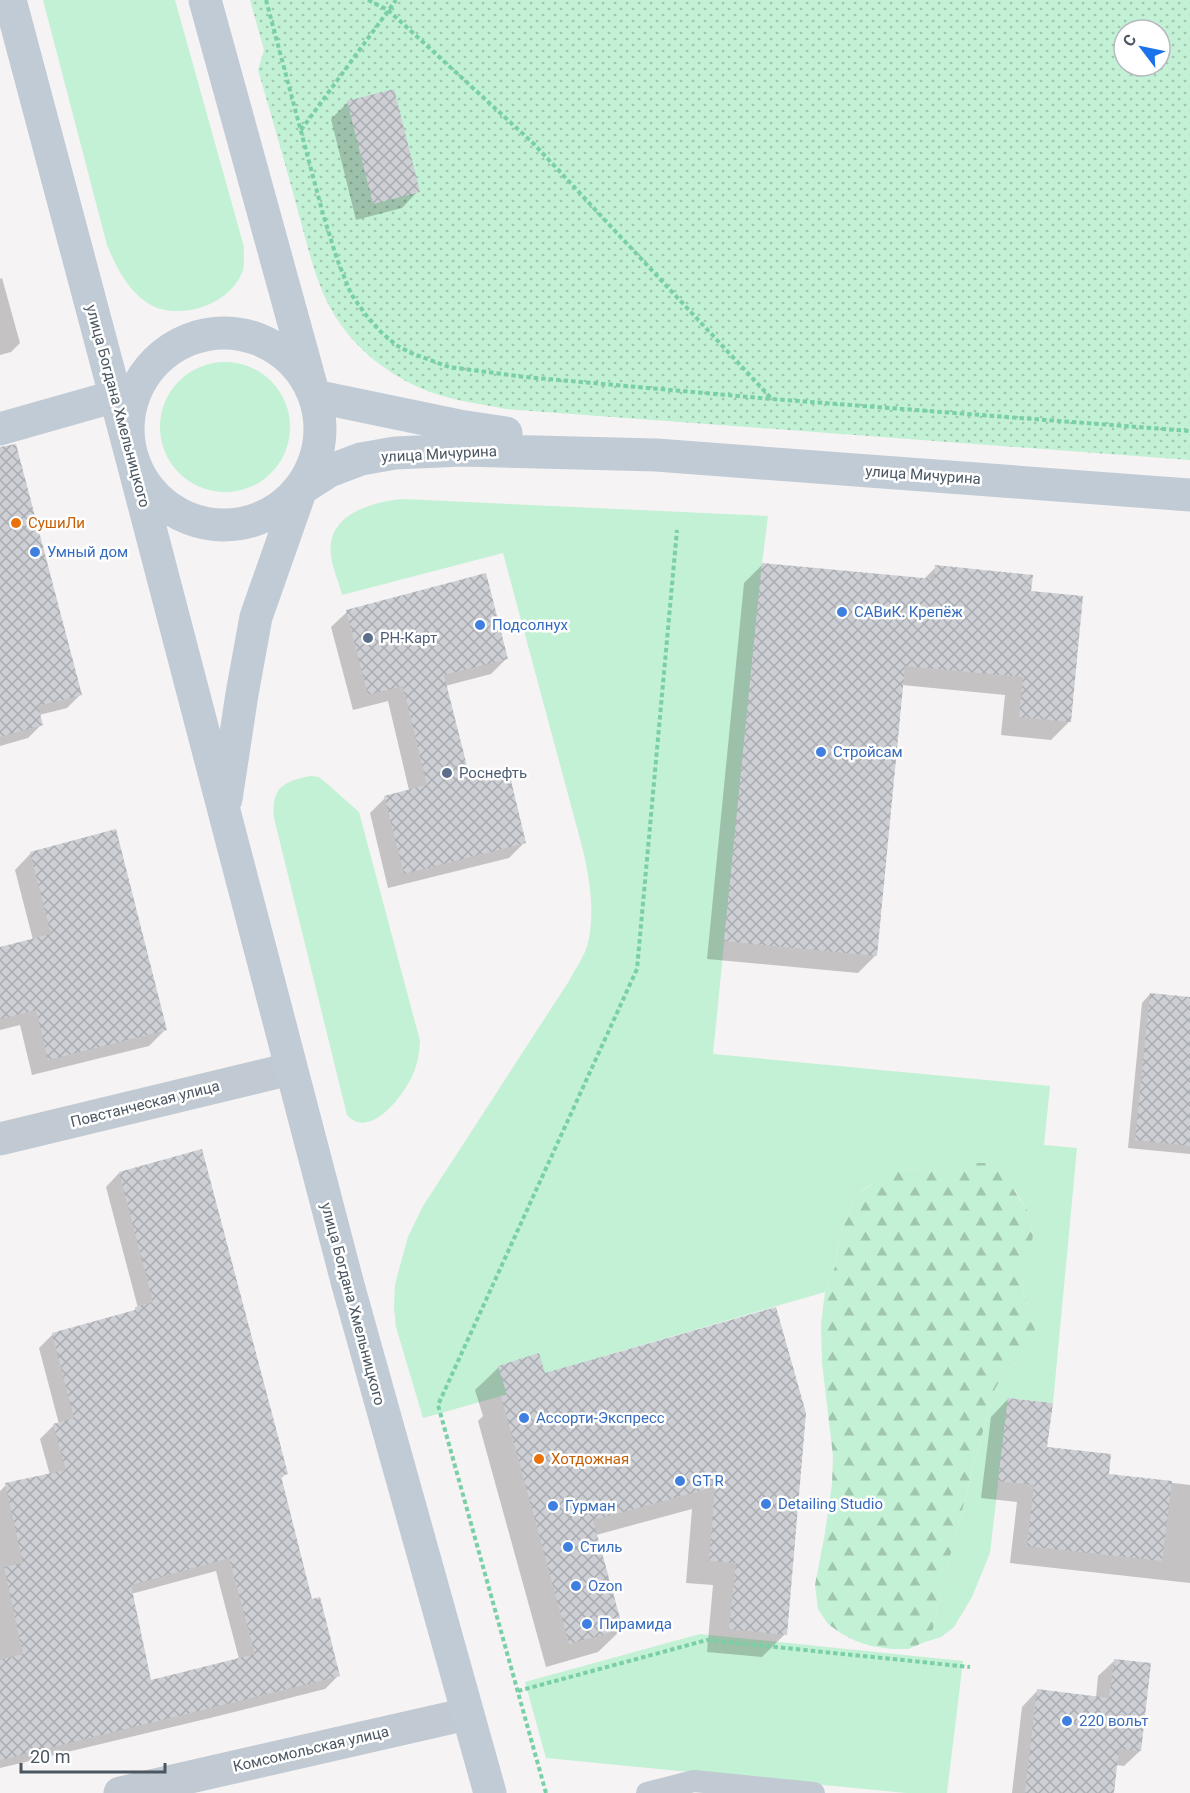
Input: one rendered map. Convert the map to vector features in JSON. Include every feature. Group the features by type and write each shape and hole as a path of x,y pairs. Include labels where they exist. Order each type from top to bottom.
{"main road":[{"name":"улица Богдана Хмельницкого","path":"10,0 116,396 290,1069 490,1793"},
{"path":"205,0 314,396 321,428 320,445 316,460 301,489 286,503 260,519 231,526 212,525 183,517 158,500 145,485 131,455 128,422 136,391 154,363 180,344 195,338 211,333 244,334 274,346 299,367 314,396"},
{"path":"0,429 116,396"},
{"name":"улица Мичурина","path":"314,396 459,426 657,455"},
{"name":"улица Мичурина","path":"301,489 329,471 361,459 395,453 462,450 657,455 1190,495"},
{"name":"улица Богдана Хмельницкого","path":"224,812 256,617 301,489"}],"street":[{"name":"Повстанческая улица","path":"0,1139 290,1069"},
{"name":"Комсомольская улица","path":"120,1793 467,1714"}],"lane":[{"path":"647,1793 694,1781 814,1793"}],"path":[{"path":"266,0 337,259 351,294 366,315 396,345 428,360 460,368 536,378 772,399 1190,431"},
{"path":"368,0 388,10 534,144 772,399"},
{"path":"300,130 396,0"},
{"path":"546,1793 438,1405 637,969 677,530"},
{"path":"518,1691 707,1640 970,1667"}],"green space":[{"path":"43,0 175,0 244,247 244,267 237,282 217,300 189,310 161,309 141,298 119,270 107,245"},
{"path":"250,0 1190,0 1190,460 506,409 450,398 418,387 392,373 368,355 339,322 326,299 312,263 258,70 264,50"},
{"path":"225,362 250,367 271,381 285,402 290,427 285,452 271,473 250,487 225,492 200,487 179,473 165,452 160,427 165,402 179,381 200,367"},
{"path":"403,499 768,516 713,1054 1050,1086 1044,1145 1077,1148 1053,1403 1008,1398 990,1553 972,1597 954,1627 941,1637 925,1642 933,1629 938,1602 993,1393 1005,1370 1020,1360 1031,1309 1024,1296 1022,1282 1033,1235 1027,1210 1015,1190 941,1168 900,1171 868,1186 857,1194 839,1239 835,1267 825,1292 604,1356 555,1381 423,1418 396,1327 394,1308 395,1285 408,1237 423,1206 580,962 588,943 591,908 590,885 583,850 503,553 342,595 331,555 331,541 336,529 343,520 365,507"},
{"path":"311,776 319,777 359,812 420,1041 416,1066 403,1092 386,1112 366,1122 356,1122 347,1115 274,818 275,799 281,787 293,780"},
{"path":"988,1163 1000,1169 1027,1210 1033,1235 1022,1282 1035,1331 1031,1348 1020,1360 1005,1370 993,1393 938,1602 933,1629 925,1642 908,1649 871,1646 842,1634 828,1624 818,1609 815,1585 832,1484 833,1456 822,1363 821,1324 825,1292 835,1267 839,1239 857,1194 881,1178 900,1171"},
{"path":"700,1634 963,1661 947,1793 906,1793 546,1758 525,1682"}],"building":[{"path":"394,89 420,192 373,204 347,101"},
{"path":"16,444 82,695 38,706 43,725 0,737 0,447"},
{"path":"762,563 934,579 935,565 1033,575 1031,591 1083,596 1071,722 1019,717 1023,677 905,666 877,956 724,941"},
{"path":"486,573 508,659 444,675 470,778 508,768 526,843 404,874 384,796 427,785 403,686 368,695 346,610"},
{"path":"116,829 167,1030 48,1060 36,1010 0,1019 0,947 51,934 30,852"},
{"path":"1150,993 1190,997 1190,1146 1135,1140"},
{"path":"202,1149 288,1474 281,1476 312,1599 320,1597 340,1676 0,1760 0,1660 23,1654 4,1567 23,1563 5,1483 66,1470 53,1424 74,1418 52,1333 135,1310 135,1307 153,1302 119,1172","holes":["229,1558 255,1654 151,1680 131,1585"]},
{"path":"776,1307 806,1413 787,1635 729,1629 736,1563 709,1561 715,1487 593,1520 623,1629 569,1644 501,1396 507,1395 498,1366 539,1353 545,1373"},
{"path":"1008,1398 1053,1403 1047,1447 1111,1454 1109,1474 1172,1481 1162,1561 1027,1546 1034,1485 998,1481"},
{"path":"1114,1659 1151,1663 1141,1751 1119,1749 1114,1793 1025,1793 1037,1689 1109,1698"}],"place":[{"name":"СушиЛи","path":"16,523"},
{"name":"Умный дом","path":"35,552"},
{"name":"САВиК. Крепёж","path":"842,612"},
{"name":"Подсолнух","path":"480,625"},
{"name":"РН-Карт","path":"368,638"},
{"name":"Стройсам","path":"821,752"},
{"name":"Роснефть","path":"447,773"},
{"name":"Ассорти-Экспресс","path":"524,1418"},
{"name":"Хотдожная","path":"539,1459"},
{"name":"GT R","path":"680,1481"},
{"name":"Detailing Studio","path":"766,1504"},
{"name":"Гурман","path":"553,1506"},
{"name":"Стиль","path":"568,1547"},
{"name":"Ozon","path":"576,1586"},
{"name":"Пирамида","path":"587,1624"},
{"name":"220 вольт","path":"1067,1721"}]}
